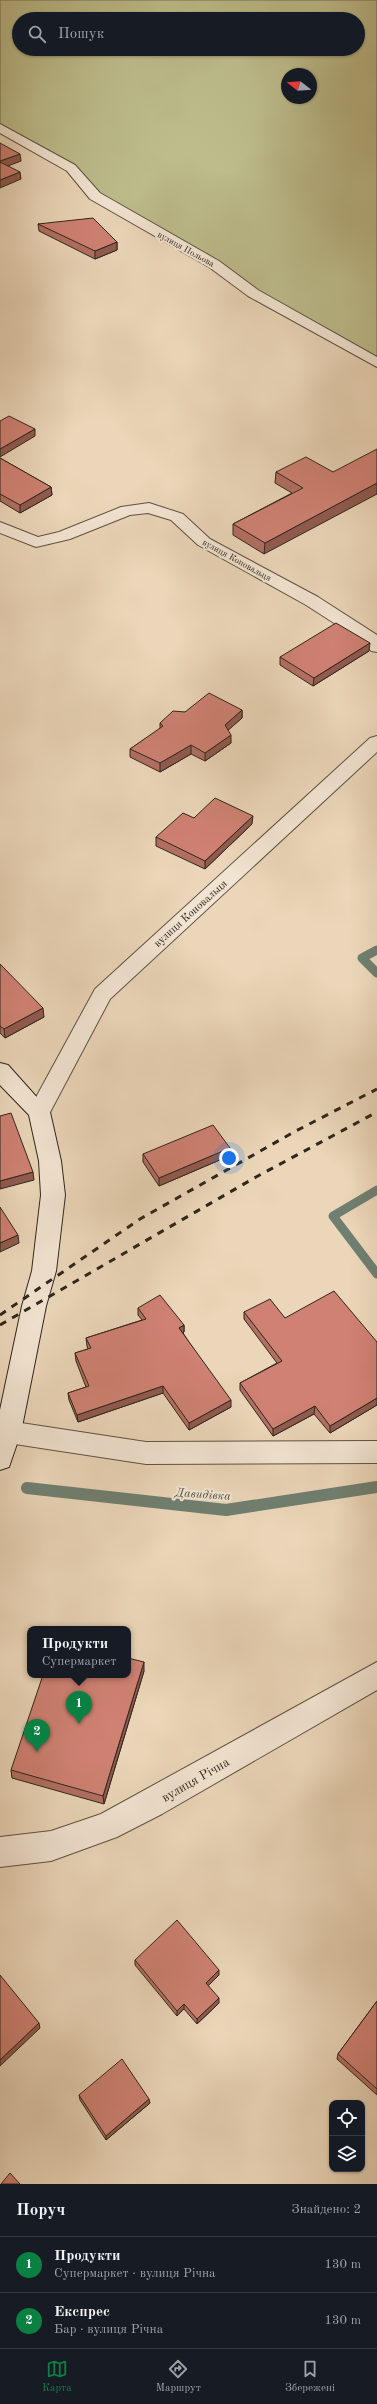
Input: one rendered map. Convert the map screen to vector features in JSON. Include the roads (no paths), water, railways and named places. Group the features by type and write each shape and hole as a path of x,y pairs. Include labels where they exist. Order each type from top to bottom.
{"street":[{"name":"вулиця Польова","path":"0,128 72,168 95,196 214,264 253,293 340,340 377,364"},
{"name":"вулиця Коновальця","path":"0,527 36,542 64,536 127,510 149,508 177,517 204,542 312,601 371,638 377,647"},
{"name":"вулиця Коновальця","path":"39,1112 102,994 377,742"},
{"path":"0,1071 39,1112 50,1161 53,1195 44,1271 34,1306 8,1432 0,1459"},
{"path":"8,1432 146,1453 377,1452"},
{"name":"вулиця Річна","path":"0,1852 51,1846 107,1827 152,1804 377,1675"}],"waterway":[{"name":"Давидівка","path":"377,950 362,958 377,973"},
{"name":"Давидівка","path":"377,1190 333,1216 377,1274"},
{"name":"Давидівка","path":"27,1488 226,1510 377,1487"}],"railway":[{"path":"0,1315 140,1219 294,1132 377,1089"},
{"path":"0,1325 256,1177 377,1112"}],"place":[{"name":"Продукти","path":"79,1724"},
{"name":"Експрес","path":"37,1752"}]}
